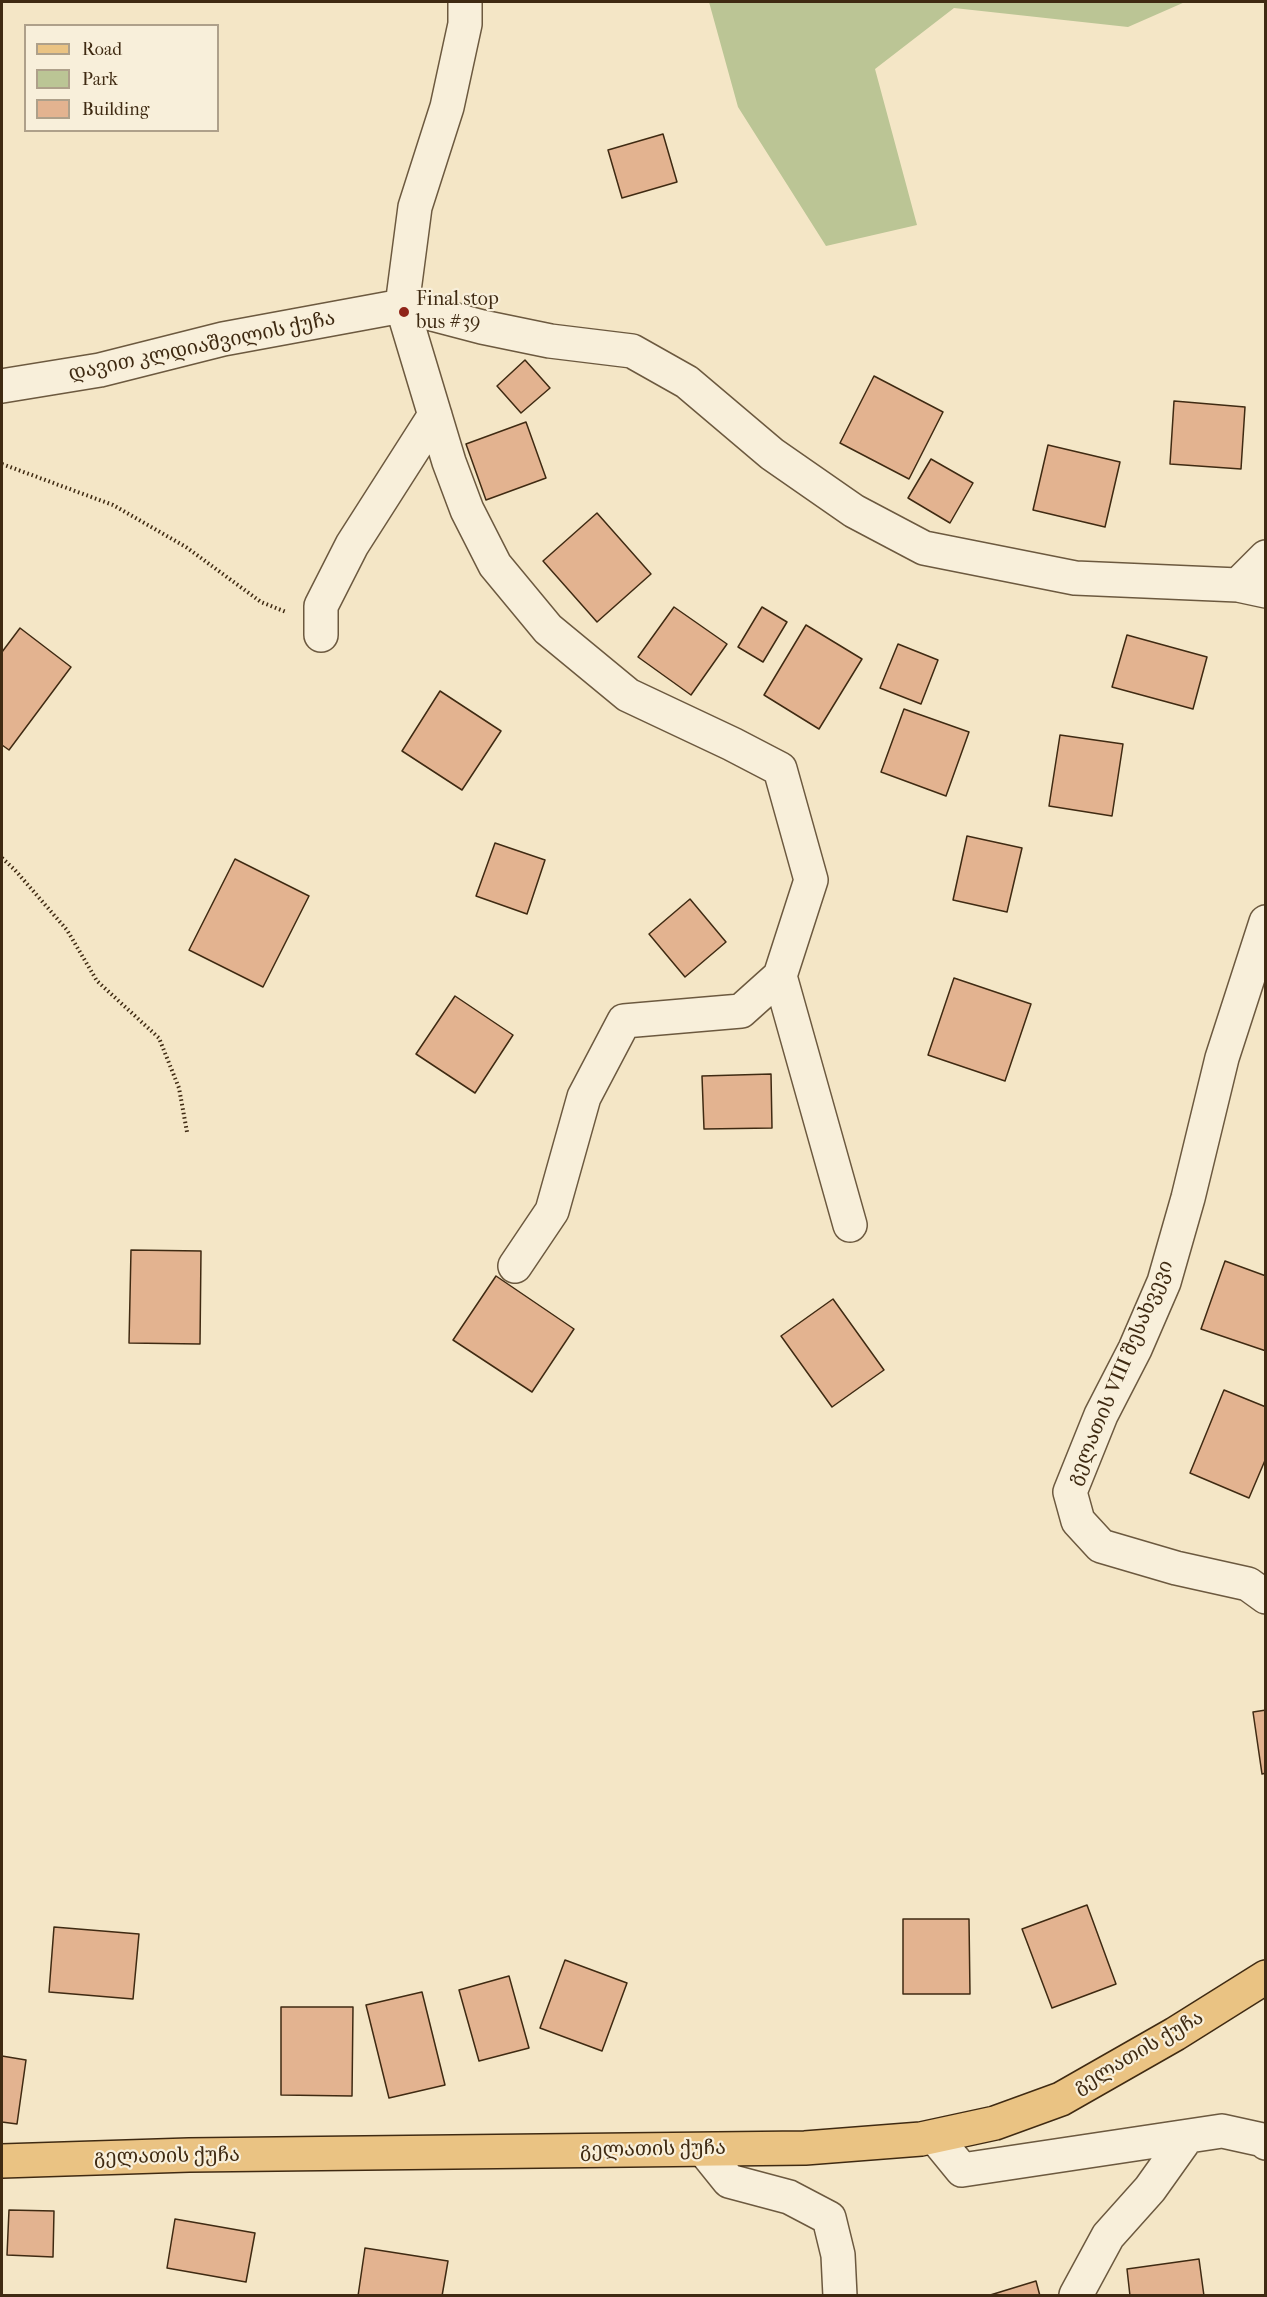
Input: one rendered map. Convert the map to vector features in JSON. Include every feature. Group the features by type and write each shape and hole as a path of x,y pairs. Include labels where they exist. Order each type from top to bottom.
{"main road":[{"name":"გელათის ქუჩა","path":"2,2161 189,2156 805,2148 935,2137 995,2123 1061,2099 1175,2034 1266,1977"}],"street":[{"path":"465,2 465,24 447,107 415,207 402,306 449,462 467,510 495,565 548,629 628,695 780,769 811,880 780,976 741,1011 624,1021 584,1098 552,1211 515,1266"},
{"name":"დავით კლდიაშვილის ქუჩა","path":"2,386 100,370 223,339 402,306 482,327 550,341 632,351 687,382 772,454 854,511 924,548 1075,578 1252,588"},
{"path":"321,635 321,606 326,595 379,500 435,415"},
{"path":"1252,588 1266,557"},
{"name":"გელათის VIII შესახვევი","path":"1266,922 1222,1058 1188,1198 1164,1282 1135,1349 1101,1415 1070,1492 1077,1521 1101,1546 1176,1568 1248,1584 1266,1597"},
{"path":"780,976 850,1225"},
{"path":"935,2137 962,2170 1222,2132 1266,2142"},
{"path":"1076,2295 1108,2236 1150,2189 1187,2137"},
{"path":"704,2150 729,2181 789,2197 829,2218 838,2255 840,2295"}],"path":[{"path":"2,464 113,505 186,547 261,602 290,613 321,635"},
{"path":"2,858 68,930 97,981 159,1038 179,1088 187,1132"}],"green space":[{"path":"709,2 1185,2 1128,27 954,8 875,69 917,225 826,246 738,107"}],"building":[{"path":"663,134 677,182 622,198 608,150"},
{"path":"525,360 550,388 521,413 497,386"},
{"path":"874,376 943,412 909,479 840,443"},
{"path":"1174,401 1245,407 1241,469 1170,464"},
{"path":"526,422 546,478 486,500 466,444"},
{"path":"1048,445 1120,462 1105,527 1033,510"},
{"path":"931,459 973,483 950,523 908,498"},
{"path":"597,513 651,574 597,622 543,561"},
{"path":"674,607 727,644 691,695 638,657"},
{"path":"762,607 787,622 763,662 738,647"},
{"path":"806,625 862,659 819,729 764,695"},
{"path":"20,628 71,667 9,750 2,745 2,652"},
{"path":"1127,635 1207,657 1193,709 1112,687"},
{"path":"898,644 938,660 921,704 880,688"},
{"path":"440,691 501,731 462,790 402,751"},
{"path":"904,709 969,732 946,796 881,772"},
{"path":"1060,735 1123,744 1112,816 1049,806"},
{"path":"967,836 1022,848 1007,912 953,900"},
{"path":"495,843 545,860 527,914 476,896"},
{"path":"235,859 309,896 263,987 189,950"},
{"path":"690,899 726,942 685,977 649,934"},
{"path":"954,978 1031,1004 1005,1081 928,1055"},
{"path":"455,996 513,1035 475,1093 416,1054"},
{"path":"771,1074 772,1128 704,1129 702,1076"},
{"path":"131,1250 201,1251 200,1344 129,1343"},
{"path":"1225,1261 1266,1276 1266,1351 1201,1329"},
{"path":"496,1276 574,1329 532,1392 453,1340"},
{"path":"833,1299 884,1370 832,1407 781,1336"},
{"path":"1224,1390 1266,1407 1266,1458 1249,1498 1190,1473"},
{"path":"1266,1710 1266,1773 1262,1774 1253,1712"},
{"path":"1087,1905 1116,1984 1052,2008 1022,1929"},
{"path":"903,1919 969,1919 970,1994 903,1994"},
{"path":"54,1927 139,1934 133,1999 49,1992"},
{"path":"565,1960 627,1983 602,2051 540,2028"},
{"path":"509,1976 529,2048 479,2061 459,1990"},
{"path":"422,1992 445,2085 389,2098 366,2005"},
{"path":"281,2007 353,2007 352,2096 281,2095"},
{"path":"2,2056 26,2060 17,2124 2,2122"},
{"path":"9,2210 54,2211 53,2257 7,2255"},
{"path":"175,2219 255,2233 246,2282 167,2268"},
{"path":"365,2248 448,2261 442,2296 358,2296"},
{"path":"1199,2259 1204,2296 1130,2296 1127,2269"},
{"path":"1036,2281 1040,2296 987,2296"}],"place":[{"name":"Final stop bus #39","path":"404,312"}]}
